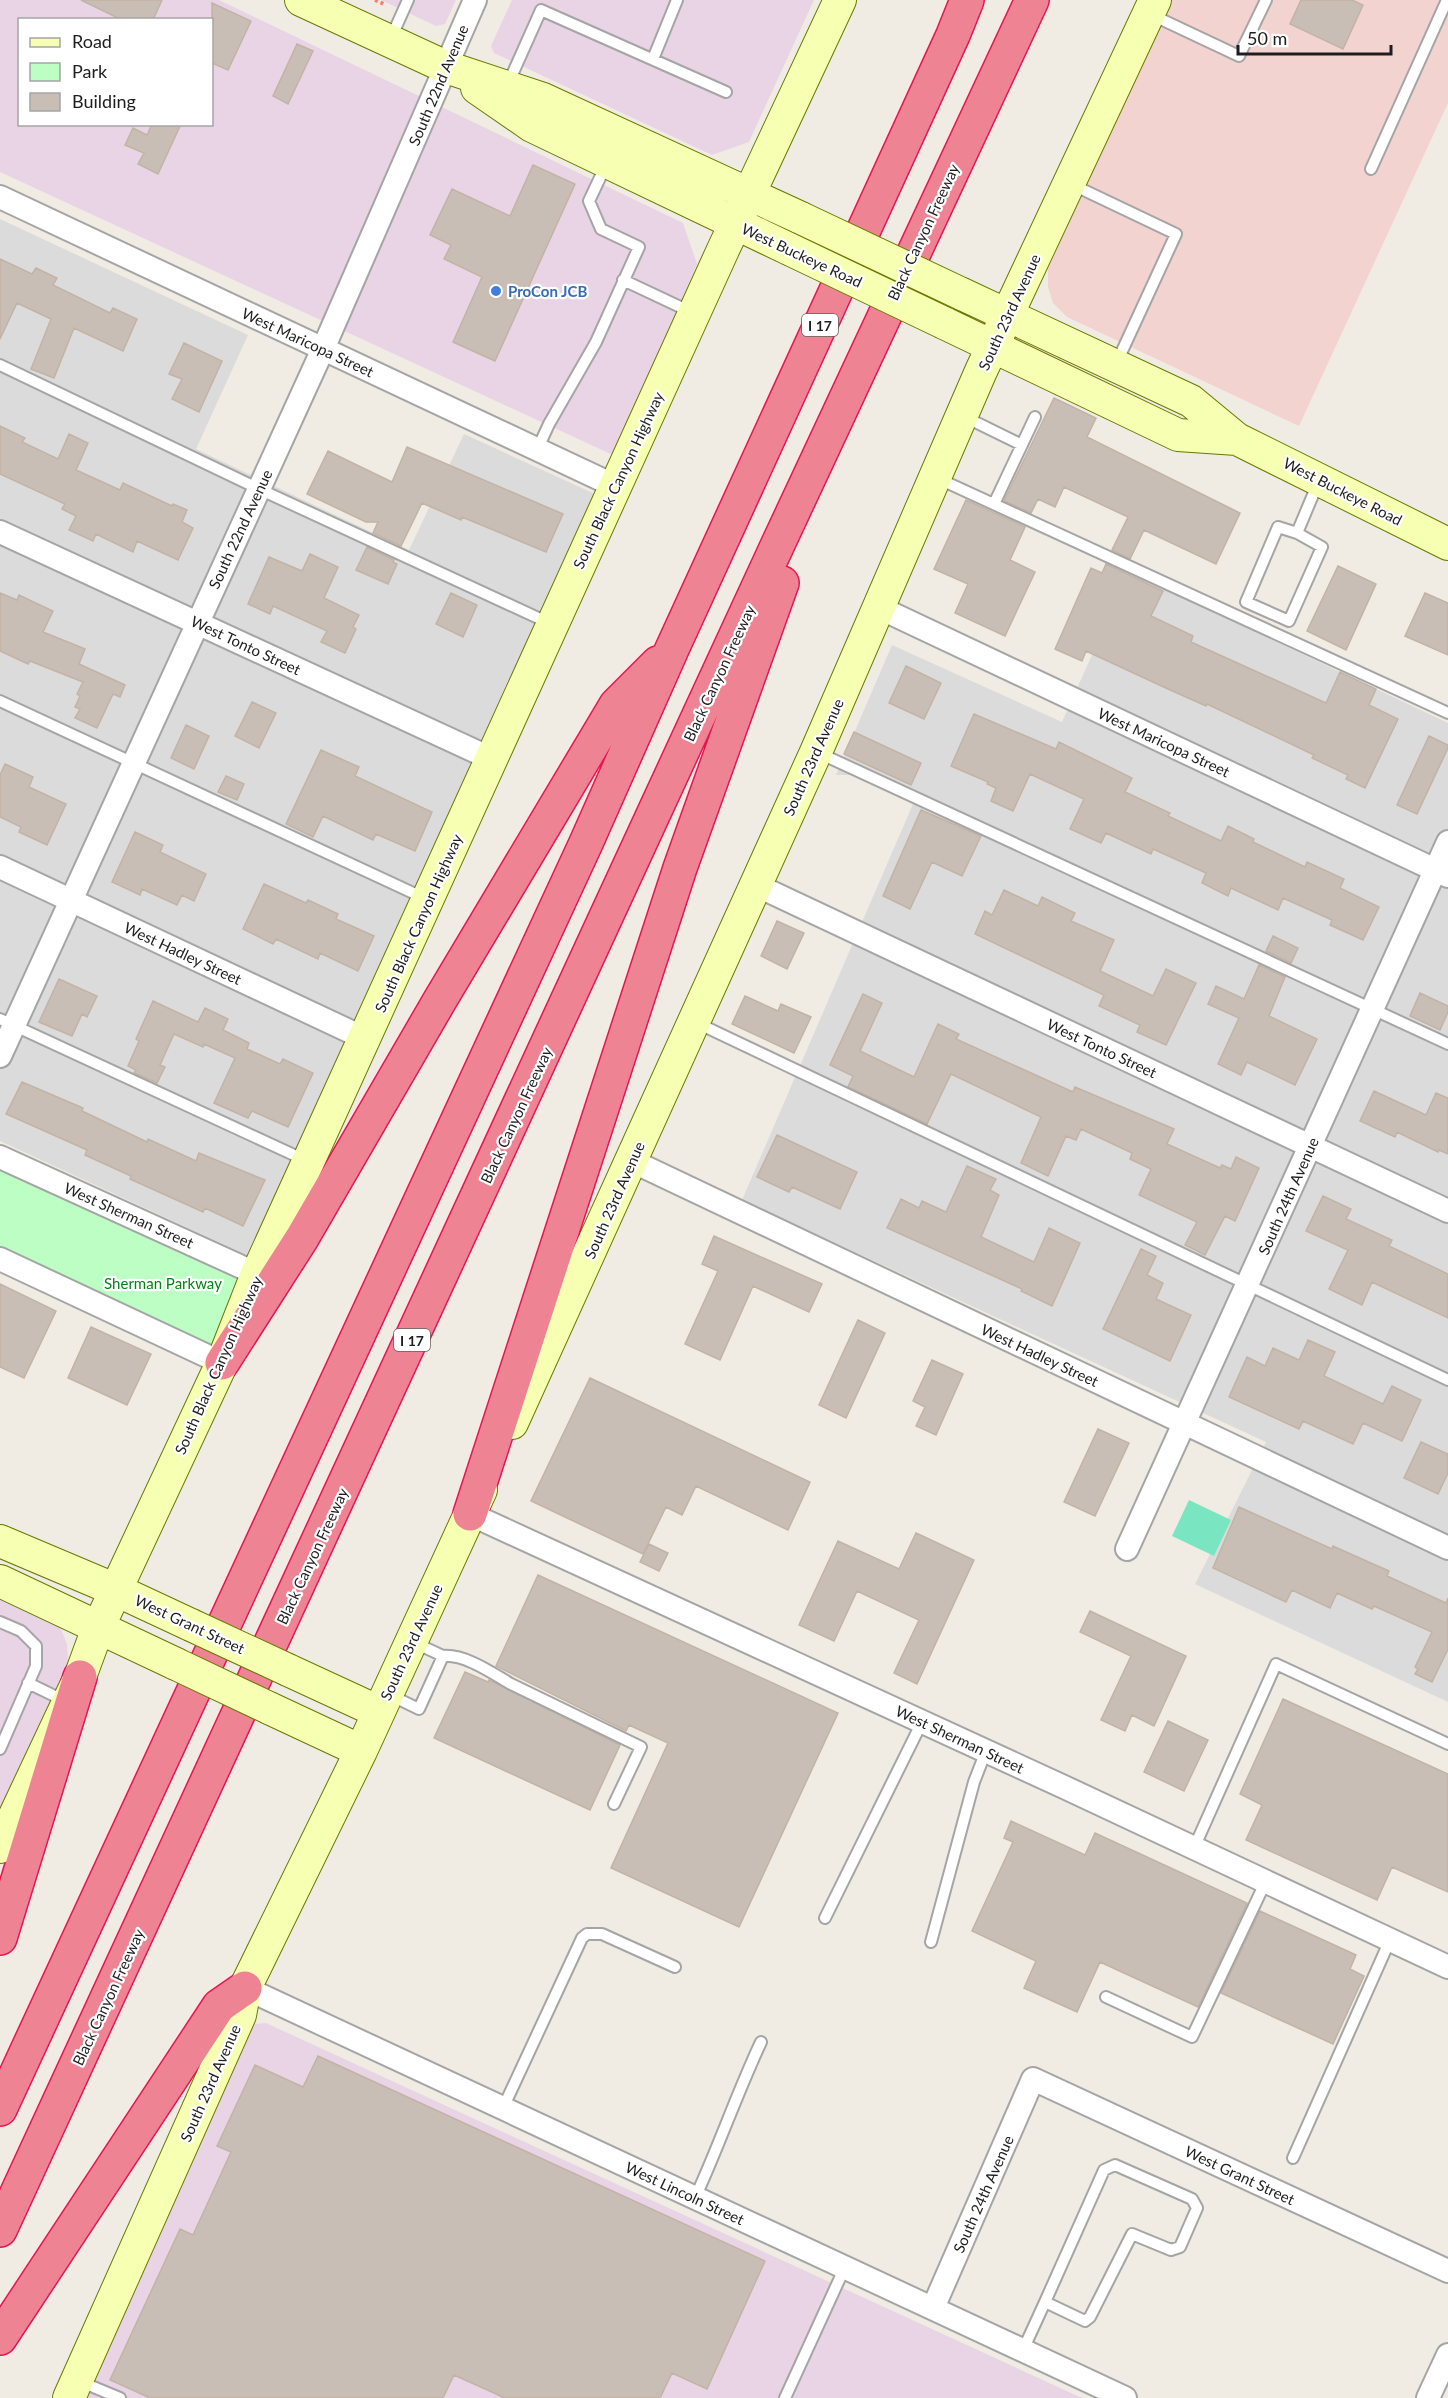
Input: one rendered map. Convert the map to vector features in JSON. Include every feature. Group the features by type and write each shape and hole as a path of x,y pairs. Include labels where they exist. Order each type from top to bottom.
{"highway":[{"name":"I 17","path":"0,2109 586,843 967,0"},
{"name":"Black Canyon Freeway","path":"0,2230 1032,0"},
{"path":"470,1514 680,868 792,555 822,450"},
{"path":"222,1363 302,1238 440,1000 616,705 672,649"},
{"path":"0,1938 74,1690"},
{"path":"0,2338 219,2006 245,1988"}],"main road":[{"name":"West Buckeye Road","path":"300,0 446,67 543,99 1191,401 1237,439 1448,544"},
{"name":"South Black Canyon Highway","path":"0,1847 74,1690 98,1628 222,1363 257,1274 366,1039 552,624 840,0"},
{"name":"South 23rd Avenue","path":"73,2389 240,2015 245,1988 361,1751 632,1161 880,608 961,416 1152,7"},
{"name":"West Buckeye Road","path":"446,67 532,126 1178,435 1237,439"},
{"name":"West Grant Street","path":"0,1541 116,1590 326,1688 383,1703"},
{"path":"0,1581 361,1751"}],"street":[{"name":"South 22nd Avenue","path":"0,1056 7,1022 71,901 322,349 475,0"},
{"name":"West Maricopa Street","path":"0,197 615,486"},
{"name":"West Tonto Street","path":"0,532 492,759"},
{"name":"West Maricopa Street","path":"880,608 1442,874"},
{"name":"South 24th Avenue","path":"1127,1549 1372,1008 1442,874 1448,842"},
{"name":"West Hadley Street","path":"0,867 366,1039"},
{"name":"West Tonto Street","path":"756,885 1448,1211"},
{"name":"West Sherman Street","path":"0,1157 257,1274"},
{"name":"West Hadley Street","path":"632,1161 1448,1548"},
{"path":"0,1259 222,1363"},
{"name":"West Sherman Street","path":"470,1514 986,1751 1448,1967"},
{"name":"West Lincoln Street","path":"245,1988 1125,2398"},
{"name":"South 24th Avenue","path":"933,2308 1033,2079"},
{"name":"West Grant Street","path":"1033,2079 1448,2271"},
{"path":"1428,2398 1448,2355"}],"lane":[{"path":"390,41 408,0"},
{"path":"653,59 677,0"},
{"path":"1152,7 1239,56 1266,0"},
{"path":"1371,169 1447,0"},
{"path":"506,87 541,10 726,92"},
{"path":"537,450 549,424 596,342 639,248 601,230 589,201 607,162"},
{"path":"1068,183 1176,234 1115,365"},
{"path":"623,280 694,313"},
{"path":"0,365 259,489 552,624"},
{"path":"961,416 1022,445"},
{"path":"994,504 1035,417"},
{"path":"934,477 1448,713"},
{"path":"1297,533 1319,480"},
{"path":"1278,527 1297,533 1322,547 1289,621 1246,602 1278,527"},
{"path":"0,701 428,900"},
{"path":"816,752 1448,1044"},
{"path":"694,1021 1448,1380"},
{"path":"7,1022 309,1163"},
{"path":"0,1622 21,1631 36,1646 36,1666 0,1749"},
{"path":"411,1641 443,1656 453,1655 494,1673 511,1684 641,1747 614,1804"},
{"path":"383,1703 419,1708 443,1656"},
{"path":"1194,1848 1276,1664 1448,1744"},
{"path":"28,1683 74,1690"},
{"path":"825,1918 922,1722"},
{"path":"931,1942 974,1782 986,1751"},
{"path":"1106,1997 1192,2037 1266,1881"},
{"path":"503,2108 582,1938 587,1934 602,1934 675,1967"},
{"path":"1293,2158 1390,1940"},
{"path":"695,2198 761,2042"},
{"path":"1023,2350 1104,2170 1115,2165 1192,2199 1197,2208 1180,2247 1171,2250 1132,2234 1090,2317 1084,2321 1045,2302"},
{"path":"785,2398 845,2267"},
{"path":"73,2389 120,2398"}],"path":[{"path":"375,0 386,5"}],"shaded area":[{"path":"0,0 219,0 683,223 697,264 615,456 0,172"},
{"path":"381,0 456,0 445,24 436,26"},
{"path":"512,0 814,0 749,142 712,155 494,53 491,46"},
{"path":"1170,0 1448,0 1448,103 1299,426 1067,317 1053,303 1048,287 1048,269"},
{"path":"0,219 248,335 196,449 409,550 464,434 595,494 251,1257 0,1141"},
{"path":"1129,572 1448,723 1448,1702 1195,1584 1266,1442 742,1200 913,804 854,775 836,775 892,645 1062,722"},
{"path":"0,1594 49,1617 60,1627 67,1644 68,1661 0,1820"},
{"path":"266,2023 1082,2398 79,2398 246,2034 255,2024"}],"green space":[{"name":"Sherman Parkway","path":"0,1165 232,1273 240,1280 215,1341 210,1345 204,1344 0,1252"},
{"path":"1189,1500 1231,1520 1214,1556 1172,1536"}],"building":[{"path":"81,0 162,0 154,18 118,18"},
{"path":"1301,0 1352,0 1363,5 1343,49 1290,24"},
{"path":"212,3 251,21 228,70 213,63"},
{"path":"297,44 313,51 288,104 273,96"},
{"path":"151,126 180,126 158,174 138,164 144,153 125,145 133,128 147,135"},
{"path":"533,165 575,184 495,361 453,342 482,277 444,259 451,245 430,235 452,189 510,216"},
{"path":"0,259 32,274 36,268 57,278 53,285 110,313 113,308 137,319 123,351 74,328 54,378 31,369 51,319 17,303 0,339"},
{"path":"184,343 222,361 199,412 172,399 182,379 169,374"},
{"path":"1054,398 1096,418 1087,437 1240,513 1216,564 1144,530 1130,559 1112,550 1128,517 1064,487 1055,507 1038,499 1031,513 1004,501"},
{"path":"0,426 25,438 22,442 58,459 69,434 88,443 76,470 120,490 123,483 172,506 173,504 187,510 182,522 193,528 178,560 137,541 133,552 96,534 93,541 69,530 76,516 62,509 65,504 0,474"},
{"path":"407,447 563,514 546,552 422,503 401,546 373,533 378,522 366,522 307,494 328,451 392,482"},
{"path":"966,500 1025,527 1010,560 1035,572 1005,636 955,613 968,584 934,569"},
{"path":"367,547 394,560 393,562 397,564 388,584 356,570"},
{"path":"310,554 338,567 324,598 359,615 353,627 356,629 345,653 321,642 327,631 273,606 270,614 248,604 269,557 302,571"},
{"path":"1106,564 1163,591 1151,616 1193,636 1191,642 1326,703 1340,672 1376,689 1369,705 1398,719 1365,788 1346,779 1348,775 1312,758 1314,755 1207,704 1206,706 1086,651 1082,661 1055,649 1091,568 1102,573"},
{"path":"1338,566 1376,584 1346,650 1307,631"},
{"path":"0,593 17,600 19,595 53,611 43,632 85,649 79,664 125,685 120,697 113,694 97,728 75,718 80,709 75,707 80,696 77,694 83,682 30,661 28,664 0,651"},
{"path":"451,593 477,605 463,637 436,624"},
{"path":"1425,593 1448,603 1448,655 1405,636"},
{"path":"906,666 941,683 924,719 889,703"},
{"path":"252,702 276,713 259,748 235,736"},
{"path":"974,714 1056,749 1059,742 1132,778 1125,792 1170,813 1168,816 1221,841 1228,826 1254,839 1253,842 1305,867 1307,862 1344,879 1340,888 1379,907 1363,940 1330,925 1332,920 1283,898 1278,910 1231,888 1228,896 1202,883 1206,873 1153,849 1151,854 1106,833 1101,843 1070,829 1084,799 1030,774 1013,811 991,801 996,788 987,784 988,782 951,766"},
{"path":"186,725 209,736 194,769 171,758"},
{"path":"854,732 921,763 911,785 844,754"},
{"path":"1429,736 1448,745 1448,748 1417,814 1397,805"},
{"path":"321,750 359,767 355,776 432,812 415,851 376,834 373,840 323,816 313,837 286,824"},
{"path":"5,764 33,777 29,787 66,804 47,845 19,832 21,827 0,817 0,775"},
{"path":"226,776 244,784 237,800 218,792"},
{"path":"921,810 981,836 962,876 932,862 910,909 883,896"},
{"path":"135,832 163,845 160,852 206,874 194,901 182,895 177,905 142,889 140,895 112,882"},
{"path":"264,884 306,903 308,900 338,914 336,919 374,936 358,971 320,953 318,959 276,939 273,944 243,929"},
{"path":"1004,890 1038,906 1042,897 1075,913 1071,921 1114,940 1100,971 1153,996 1166,969 1196,983 1166,1045 1137,1032 1140,1025 1099,1006 1104,995 975,934 985,911 992,915"},
{"path":"777,921 804,933 787,969 761,956"},
{"path":"1273,936 1298,948 1291,963 1266,951"},
{"path":"1259,965 1285,977 1269,1016 1317,1039 1295,1085 1247,1062 1241,1075 1218,1064 1239,1018 1208,1004 1216,986 1244,999"},
{"path":"59,979 97,996 87,1017 82,1014 72,1036 39,1022"},
{"path":"1420,993 1448,1006 1448,1012 1440,1030 1410,1016"},
{"path":"863,994 882,1003 860,1051 914,1077 938,1024 959,1034 956,1039 1073,1092 1075,1087 1174,1129 1167,1144 1220,1168 1222,1165 1231,1169 1236,1157 1259,1168 1235,1221 1225,1216 1205,1255 1185,1245 1197,1222 1139,1195 1151,1169 1130,1159 1132,1153 1081,1129 1076,1140 1066,1136 1048,1176 1021,1163 1041,1117 951,1074 927,1124 848,1087 853,1076 830,1065"},
{"path":"745,996 778,1011 781,1004 811,1017 794,1053 732,1024"},
{"path":"153,1001 198,1022 205,1008 228,1019 223,1030 249,1043 247,1049 280,1064 283,1059 313,1073 288,1127 252,1111 248,1118 214,1103 235,1058 204,1044 203,1047 174,1034 160,1065 165,1067 157,1083 134,1073 136,1070 128,1066 139,1041 136,1039"},
{"path":"22,1082 83,1108 82,1111 147,1142 148,1139 196,1161 199,1153 265,1180 243,1226 205,1208 203,1212 130,1179 131,1176 85,1155 87,1150 6,1114"},
{"path":"1374,1091 1426,1115 1436,1093 1448,1098 1448,1154 1439,1150 1438,1152 1397,1132 1395,1137 1360,1121"},
{"path":"777,1135 857,1172 840,1209 792,1187 789,1192 757,1177"},
{"path":"967,1166 996,1179 990,1190 999,1195 981,1237 1034,1262 1049,1228 1080,1243 1052,1306 1021,1291 1022,1289 887,1228 901,1199 919,1208 922,1201 946,1212"},
{"path":"1323,1196 1351,1209 1346,1219 1392,1240 1389,1246 1448,1274 1448,1318 1372,1282 1362,1305 1329,1289 1348,1250 1306,1231"},
{"path":"714,1236 822,1284 809,1312 753,1286 720,1360 685,1344 718,1271 702,1264"},
{"path":"1141,1249 1156,1256 1147,1275 1163,1283 1156,1299 1191,1315 1170,1361 1103,1329"},
{"path":"0,1284 56,1311 24,1378 0,1367"},
{"path":"858,1320 885,1333 846,1418 819,1405"},
{"path":"91,1327 151,1354 127,1405 68,1378"},
{"path":"1308,1340 1335,1352 1324,1376 1383,1404 1392,1386 1421,1400 1402,1441 1363,1423 1353,1444 1303,1421 1299,1429 1229,1397 1247,1357 1265,1366 1273,1348 1299,1360"},
{"path":"932,1360 963,1374 936,1435 916,1426 925,1407 913,1401"},
{"path":"590,1378 810,1482 788,1530 696,1486 682,1515 666,1507 643,1554 531,1501"},
{"path":"1098,1429 1129,1443 1095,1516 1064,1502"},
{"path":"1421,1442 1448,1454 1448,1473 1438,1494 1404,1478"},
{"path":"1239,1507 1332,1549 1333,1546 1389,1571 1387,1576 1446,1603 1448,1598 1448,1649 1432,1682 1415,1674 1418,1669 1415,1667 1432,1632 1374,1606 1372,1609 1337,1593 1330,1608 1292,1590 1286,1602 1213,1568"},
{"path":"916,1533 974,1560 917,1684 894,1673 919,1620 857,1591 834,1641 799,1625 838,1541 899,1569"},
{"path":"649,1544 668,1553 659,1571 640,1562"},
{"path":"538,1575 838,1713 739,1927 611,1868 668,1743 629,1725 626,1731 496,1666"},
{"path":"1090,1611 1186,1656 1154,1726 1132,1715 1125,1731 1101,1720 1131,1656 1080,1632"},
{"path":"465,1672 488,1682 489,1680 620,1745 590,1810 434,1738"},
{"path":"1283,1699 1448,1774 1448,1892 1392,1867 1377,1900 1246,1840 1262,1805 1240,1794"},
{"path":"1168,1721 1208,1740 1184,1791 1144,1772"},
{"path":"1011,1821 1085,1855 1095,1833 1247,1903 1198,2007 1100,1962 1077,2012 1024,1988 1036,1961 972,1931 1013,1842 1004,1838"},
{"path":"1260,1911 1356,1955 1350,1969 1364,1976 1333,2044 1221,1993"},
{"path":"318,2056 765,2261 707,2389 672,2373 660,2398 505,2398 454,2375 443,2398 150,2398 110,2380 180,2229 193,2235 231,2152 217,2146 255,2065 303,2087"}],"place":[{"name":"ProCon JCB","path":"496,291"}]}
